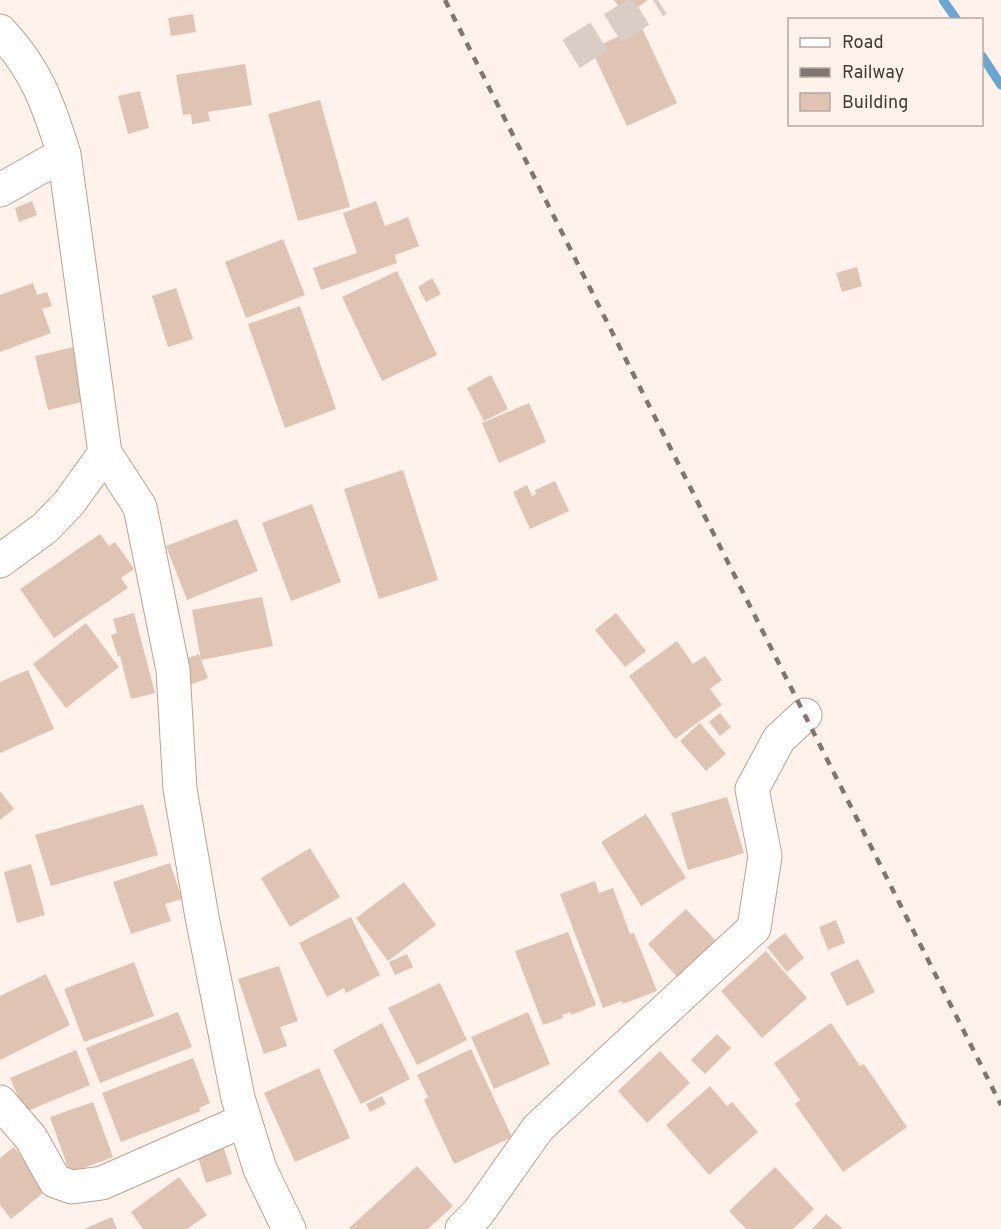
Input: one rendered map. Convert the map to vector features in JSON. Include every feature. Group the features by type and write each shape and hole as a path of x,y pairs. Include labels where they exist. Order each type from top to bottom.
{"street":[{"path":"0,31 19,50 37,80 64,154 105,453 140,507 173,670 180,789 202,917 238,1098 260,1169 289,1229"},
{"path":"0,190 64,154"},
{"path":"0,561 45,528 69,503 105,453"},
{"path":"462,1229 478,1213 538,1128 754,928 765,856 752,789 779,739 805,715"},
{"path":"0,1102 31,1138 55,1181 72,1187 102,1183 245,1120"}],"building":[{"path":"614,0 648,0 625,16"},
{"path":"193,14 196,32 171,36 168,18"},
{"path":"641,26 677,103 627,126 591,49"},
{"path":"245,64 252,105 208,112 210,121 192,124 191,114 183,115 176,75"},
{"path":"140,91 149,128 128,134 118,96"},
{"path":"320,100 350,207 298,221 268,114"},
{"path":"32,201 37,215 19,222 15,208"},
{"path":"376,201 385,226 408,217 419,246 395,255 397,263 321,290 313,268 357,253 343,213"},
{"path":"283,239 305,295 246,318 225,262"},
{"path":"857,267 862,286 842,292 836,273"},
{"path":"397,271 437,355 382,381 342,297"},
{"path":"432,278 441,294 426,302 418,287"},
{"path":"33,283 37,295 47,292 52,306 42,309 51,333 0,352 0,295"},
{"path":"176,288 193,339 168,347 152,296"},
{"path":"300,306 336,409 285,428 248,324"},
{"path":"74,347 86,401 48,410 35,356"},
{"path":"491,375 508,409 484,421 467,388"},
{"path":"529,403 546,442 499,463 482,423"},
{"path":"403,470 438,580 379,599 344,489"},
{"path":"555,481 569,511 530,529 513,492 527,485 532,496 536,494 535,490"},
{"path":"312,504 341,582 291,601 262,523"},
{"path":"237,519 258,571 187,600 166,546"},
{"path":"100,534 109,546 115,542 134,569 121,578 128,588 54,638 20,589"},
{"path":"262,597 273,646 201,660 192,610"},
{"path":"134,613 155,693 131,699 120,656 118,657 111,635 117,633 113,619"},
{"path":"616,613 646,651 625,667 595,630"},
{"path":"86,623 119,667 66,708 33,664"},
{"path":"677,641 693,664 705,656 722,680 710,689 722,705 675,739 629,676"},
{"path":"199,654 208,678 185,687 175,663"},
{"path":"28,670 54,729 0,753 0,682"},
{"path":"720,713 731,727 720,736 709,722"},
{"path":"700,723 726,754 706,771 680,741"},
{"path":"0,791 14,809 0,820"},
{"path":"727,797 744,853 688,870 671,813"},
{"path":"143,804 158,855 51,886 35,835"},
{"path":"646,814 686,878 641,906 601,842"},
{"path":"310,848 340,897 290,927 261,878"},
{"path":"170,863 182,899 165,904 171,921 131,934 113,882"},
{"path":"31,864 45,915 17,923 4,872"},
{"path":"595,881 599,893 613,888 630,934 634,933 657,991 623,1004 622,1001 603,1008 560,894"},
{"path":"404,882 436,925 388,961 356,918"},
{"path":"686,909 716,941 677,977 648,944"},
{"path":"351,917 380,975 346,993 344,988 327,997 299,943"},
{"path":"836,920 845,943 828,950 819,927"},
{"path":"568,932 596,1005 571,1015 570,1012 562,1015 563,1018 543,1025 515,951"},
{"path":"785,933 804,958 787,972 767,947"},
{"path":"766,951 807,998 762,1038 721,991"},
{"path":"407,954 413,967 395,975 389,962"},
{"path":"858,959 875,992 847,1006 830,973"},
{"path":"134,962 154,1016 84,1042 64,989"},
{"path":"279,966 298,1021 280,1027 287,1046 264,1054 238,979"},
{"path":"46,974 70,1025 0,1060 0,996"},
{"path":"440,983 467,1040 417,1065 388,1008"},
{"path":"178,1012 192,1047 100,1083 86,1048"},
{"path":"528,1012 550,1064 494,1089 471,1037"},
{"path":"382,1023 410,1079 361,1104 333,1050"},
{"path":"831,1023 860,1066 864,1064 907,1127 843,1172 795,1104 800,1100 774,1063"},
{"path":"717,1034 731,1048 705,1074 691,1060"},
{"path":"471,1049 512,1137 454,1164 424,1100 428,1097 417,1075"},
{"path":"76,1050 90,1085 25,1112 10,1078"},
{"path":"660,1051 690,1083 647,1123 618,1091"},
{"path":"193,1058 210,1103 199,1108 201,1111 121,1142 102,1093"},
{"path":"319,1068 350,1138 295,1162 264,1093"},
{"path":"710,1086 727,1106 732,1102 758,1132 709,1175 666,1125"},
{"path":"382,1096 386,1104 370,1112 366,1104"},
{"path":"93,1102 113,1157 70,1173 50,1117"},
{"path":"222,1142 232,1174 206,1183 196,1151"},
{"path":"14,1147 48,1189 11,1219 0,1205 0,1158"},
{"path":"417,1166 453,1206 428,1229 348,1229"},
{"path":"775,1167 814,1209 793,1229 746,1229 729,1211"},
{"path":"179,1177 207,1215 187,1229 143,1229 131,1212"},
{"path":"826,1214 843,1229 812,1229"},
{"path":"112,1217 117,1229 84,1229"}],"waterway":[{"path":"943,0 956,18"},
{"path":"983,58 1001,85"}],"tunnel":[{"path":"571,54 658,0"}],"railway":[{"path":"445,0 1001,1105"}]}
